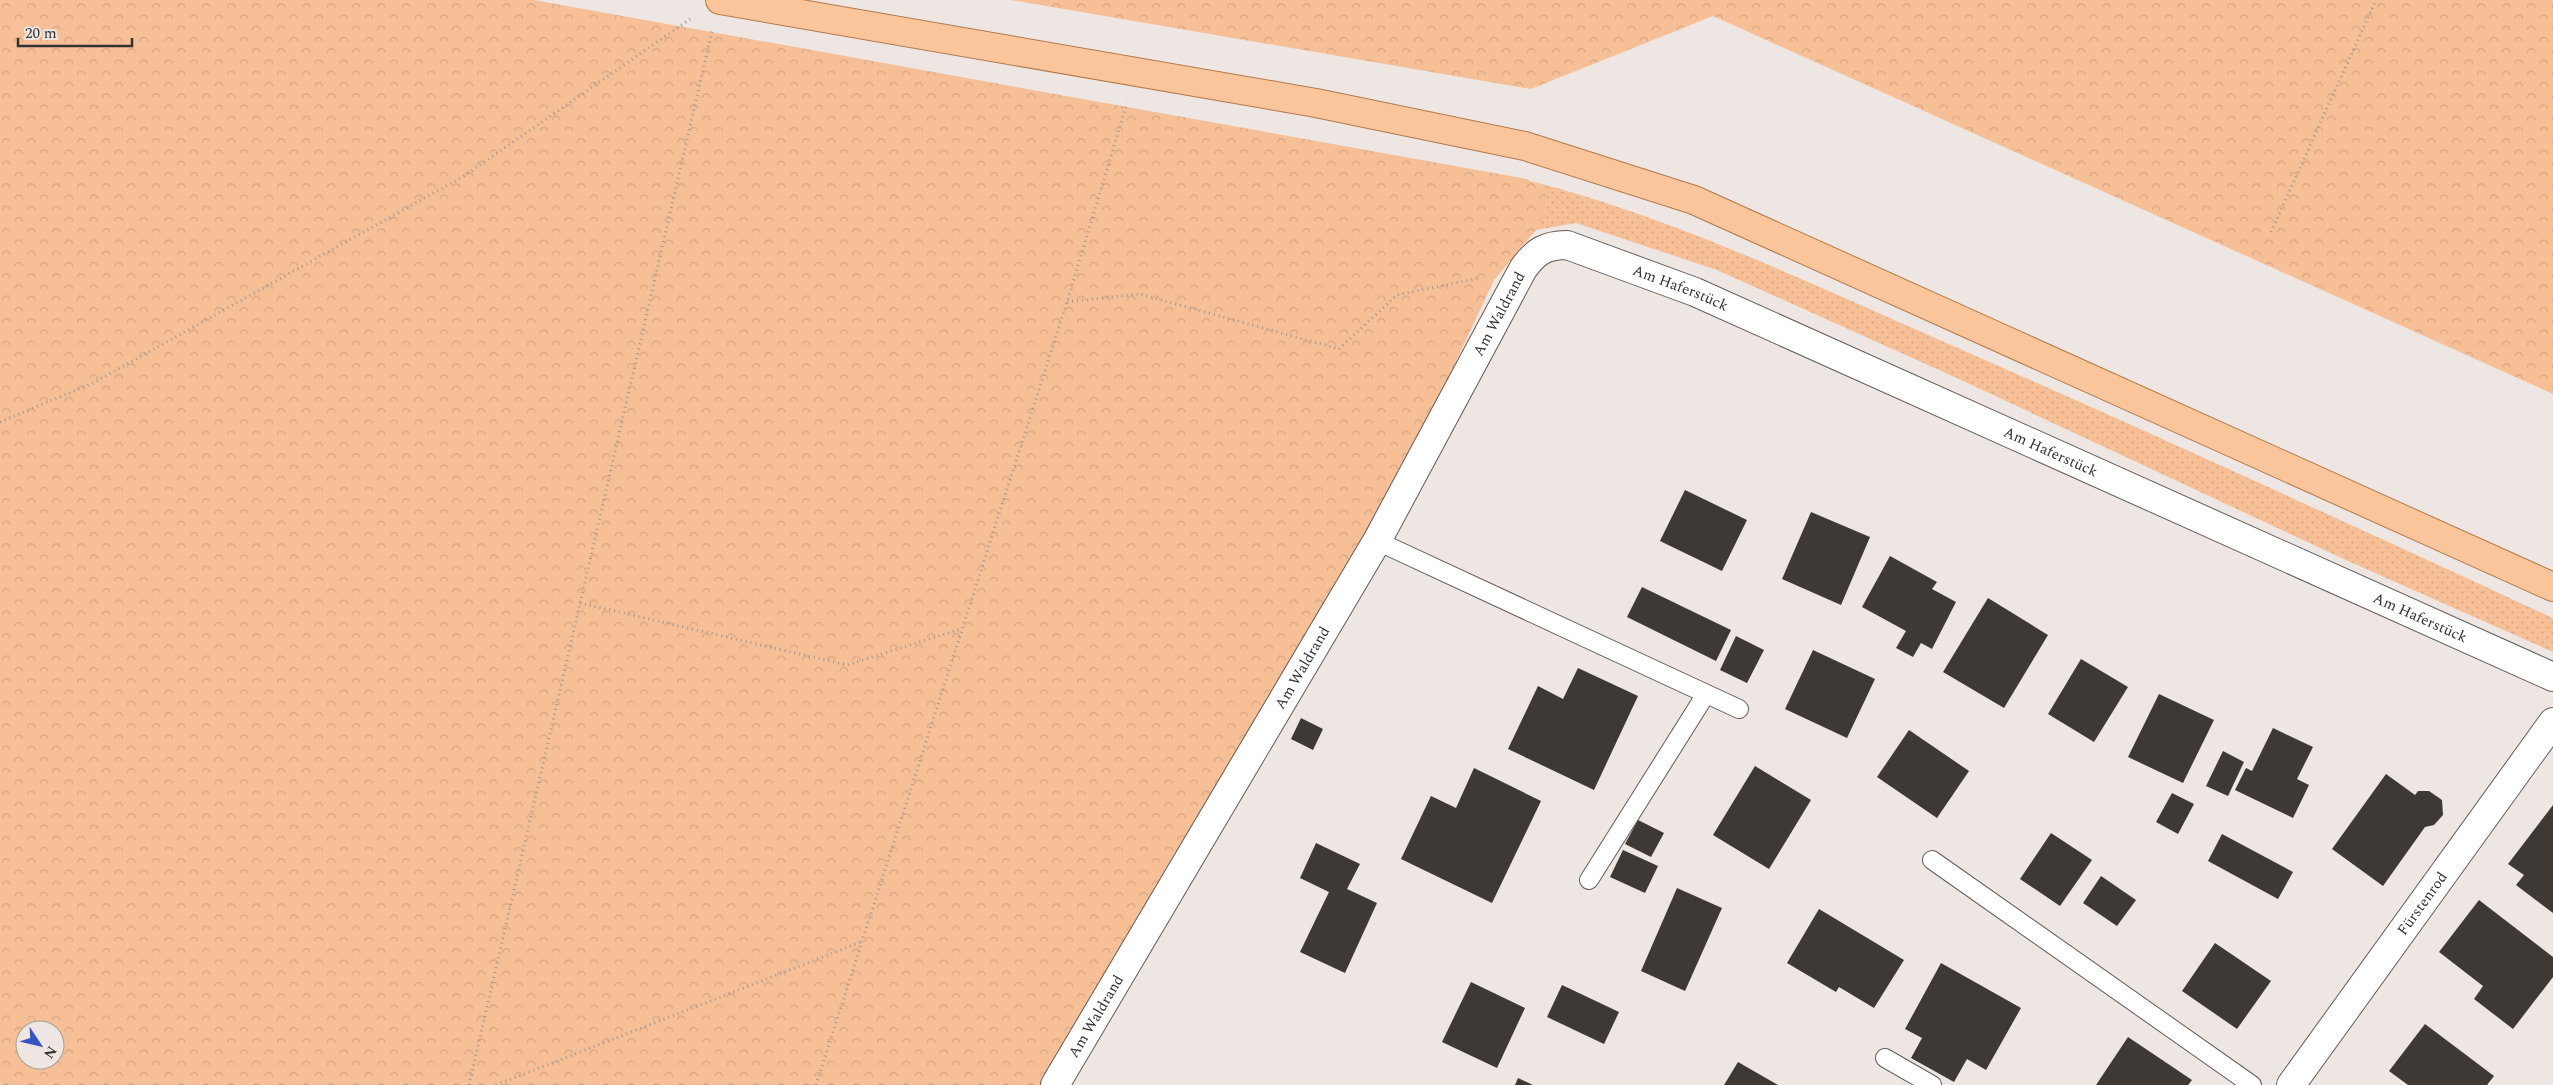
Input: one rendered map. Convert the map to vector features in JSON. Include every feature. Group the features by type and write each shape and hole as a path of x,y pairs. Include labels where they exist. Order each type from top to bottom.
{"main road":[{"path":"711,6 1136,71 1316,102 1525,146 1694,200 2553,587"}],"street":[{"name":"Am Haferstück","path":"1542,248 1567,245 1695,292 2553,676"},
{"name":"Am Waldrand","path":"1055,1085 1377,541 1523,269 1533,255 1542,248"},
{"name":"Fürstenrod","path":"2291,1085 2553,722"}],"lane":[{"path":"1377,541 1739,709"},
{"path":"1589,880 1706,694"},
{"path":"1932,860 2252,1085"},
{"path":"1885,1058 1932,1085"}],"path":[{"path":"2271,232 2376,0"},
{"path":"0,422 93,383 464,176 711,6"},
{"path":"469,1085 712,29"},
{"path":"816,1085 1067,302 1136,71"},
{"path":"1067,302 1140,294 1339,349 1397,295 1523,269"},
{"path":"580,603 847,665 962,629"},
{"path":"496,1085 861,942"}],"green space":[{"path":"0,0 534,0 1527,179 1546,191 1547,207 1536,230 1494,280 1439,398 1364,537 1043,1085 0,1085"},
{"path":"1011,0 2553,0 2553,394 1713,16 1531,89"},
{"path":"1531,181 1637,213 1790,274 2095,409 2553,618 2553,652 2348,561 1959,379 1717,270 1576,223 1536,230 1547,207 1546,191"}],"building":[{"path":"1685,490 1747,520 1722,571 1660,541"},
{"path":"1811,512 1870,537 1841,605 1782,579"},
{"path":"1890,556 1937,582 1932,589 1956,602 1932,649 1921,643 1913,657 1896,648 1906,631 1862,607"},
{"path":"1642,587 1731,630 1716,661 1627,617"},
{"path":"1988,598 2048,635 2004,708 1943,672"},
{"path":"1736,636 1764,650 1747,683 1720,670"},
{"path":"1813,650 1875,679 1847,738 1785,709"},
{"path":"2081,659 2128,687 2094,742 2048,714"},
{"path":"1578,668 1638,696 1594,790 1508,749 1538,686 1563,699"},
{"path":"2159,694 2214,720 2183,783 2128,757"},
{"path":"1301,718 1323,729 1313,750 1291,739"},
{"path":"2273,728 2313,747 2297,779 2309,785 2293,818 2235,790 2246,768 2252,771"},
{"path":"1909,730 1969,771 1937,818 1877,777"},
{"path":"2223,751 2244,762 2228,796 2206,786"},
{"path":"1755,766 1811,800 1769,869 1713,835"},
{"path":"1474,768 1541,801 1492,903 1401,859 1431,796 1456,808"},
{"path":"2386,774 2415,795 2418,791 2429,791 2442,800 2443,815 2434,825 2425,827 2383,886 2332,849"},
{"path":"2172,793 2194,804 2178,834 2156,822"},
{"path":"2553,805 2553,913 2516,885 2524,875 2508,864"},
{"path":"1638,820 1664,833 1651,857 1625,844"},
{"path":"2051,833 2092,860 2060,906 2020,879"},
{"path":"2222,834 2293,872 2278,899 2208,861"},
{"path":"1316,843 1360,864 1347,889 1377,903 1345,973 1300,952 1329,892 1300,878"},
{"path":"1623,850 1658,866 1645,893 1610,877"},
{"path":"2101,876 2136,900 2117,926 2083,903"},
{"path":"1677,888 1722,908 1685,991 1641,971"},
{"path":"2479,900 2553,957 2553,977 2513,1029 2474,999 2483,986 2439,952"},
{"path":"1819,909 1904,960 1874,1008 1839,987 1836,992 1787,963"},
{"path":"2215,943 2271,981 2237,1029 2182,991"},
{"path":"1941,963 2021,1008 1986,1070 1967,1059 1954,1082 1911,1058 1922,1038 1905,1029"},
{"path":"1471,982 1525,1008 1497,1068 1442,1042"},
{"path":"1562,985 1619,1012 1604,1044 1547,1017"},
{"path":"2425,1024 2494,1076 2487,1085 2408,1085 2389,1071"},
{"path":"2128,1037 2192,1080 2188,1085 2096,1085"},
{"path":"1738,1062 1778,1085 1724,1085"},
{"path":"1518,1078 1533,1085 1515,1085"}]}
